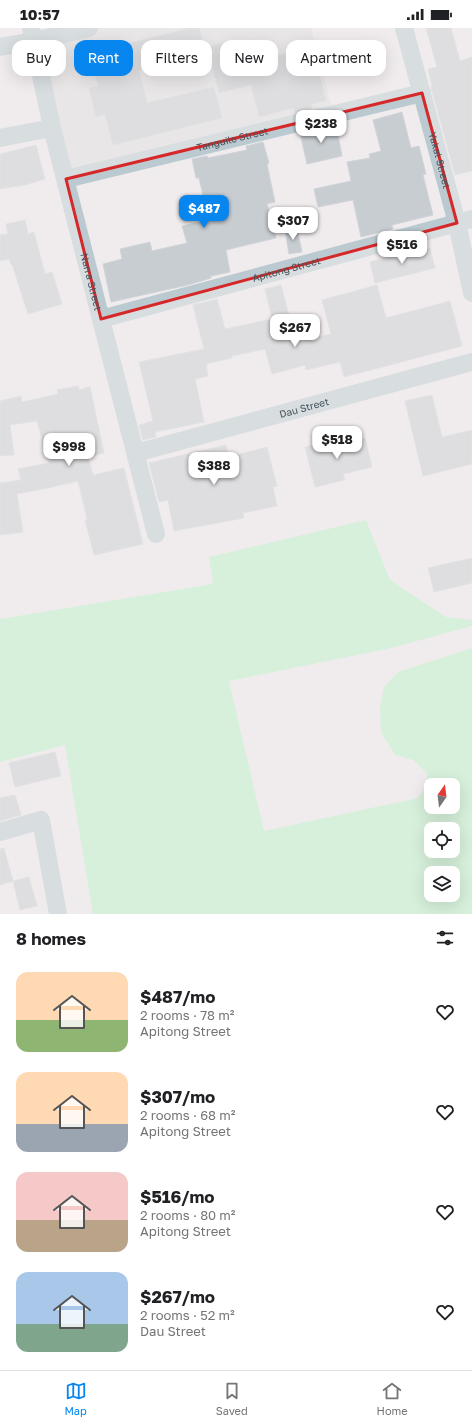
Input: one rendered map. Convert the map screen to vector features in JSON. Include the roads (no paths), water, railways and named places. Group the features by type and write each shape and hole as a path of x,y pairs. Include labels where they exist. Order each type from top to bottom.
{"street":[{"path":"0,47 33,35 90,28"},
{"name":"Yakal Street","path":"404,28 422,93 465,221 472,293"},
{"name":"Narra Street","path":"33,35 52,128 156,534"},
{"name":"Tanguile Street","path":"66,179 422,93"},
{"path":"0,138 52,128"},
{"name":"Apitong Street","path":"101,319 465,221"},
{"name":"Dau Street","path":"136,453 472,362"},
{"path":"0,832 41,820 58,914"}]}
